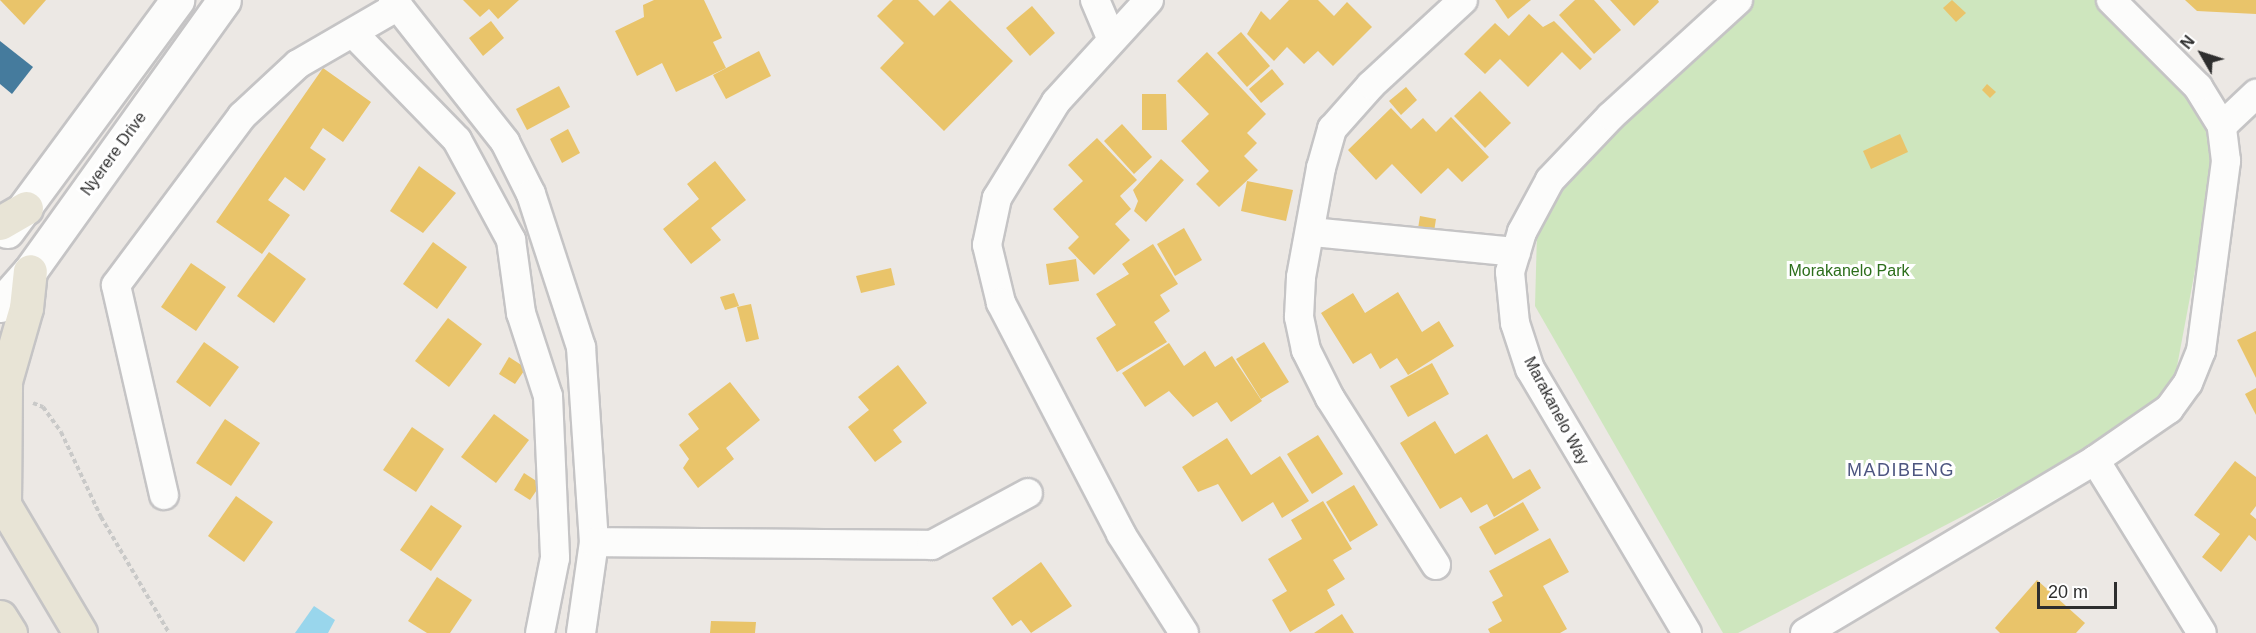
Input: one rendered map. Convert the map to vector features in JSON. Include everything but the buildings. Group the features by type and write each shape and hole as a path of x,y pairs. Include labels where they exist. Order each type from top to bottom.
{"main road":[{"path":"0,240 13,216 177,0"},
{"name":"Nyerere Drive","path":"0,305 30,271 224,0"},
{"path":"30,271 26,308 13,341 4,393 2,501 80,633"},
{"path":"0,617 10,633"}],"street":[{"path":"1095,0 1112,40"},
{"path":"1149,0 1056,102 997,198 987,245 1001,303 1121,534 1184,633"},
{"path":"1436,565 1330,398 1306,350 1299,317 1301,277 1312,232 1321,168 1332,129 1371,85 1463,0"},
{"name":"Marakanelo Way","path":"1687,633 1530,369 1515,323 1510,272 1522,232 1550,180 1611,116 1738,0"},
{"path":"1804,633 2095,460 2169,409 2188,383 2201,351 2226,160 2222,126 2198,87 2111,0"},
{"path":"164,495 116,285 242,116 298,64 353,33 396,3 505,142 531,194 581,347 594,542 581,633"},
{"path":"353,33 457,140 511,240 521,313 548,396 555,558 540,633"},
{"path":"2222,126 2256,94"},
{"path":"1312,232 1516,252"},
{"path":"2095,460 2202,633"},
{"path":"594,542 932,545 1028,493"}],"path":[{"path":"4,393 43,407 61,432 101,518 169,633"}],"green space":[{"name":"Morakanelo Park","path":"1742,0 2102,0 2222,126 2169,409 1738,633 1723,633 1535,306 1537,233 1550,180"}],"water":[{"path":"314,606 335,620 328,633 295,633"}],"district":[{"name":"MADIBENG","path":"1901,470"}]}
